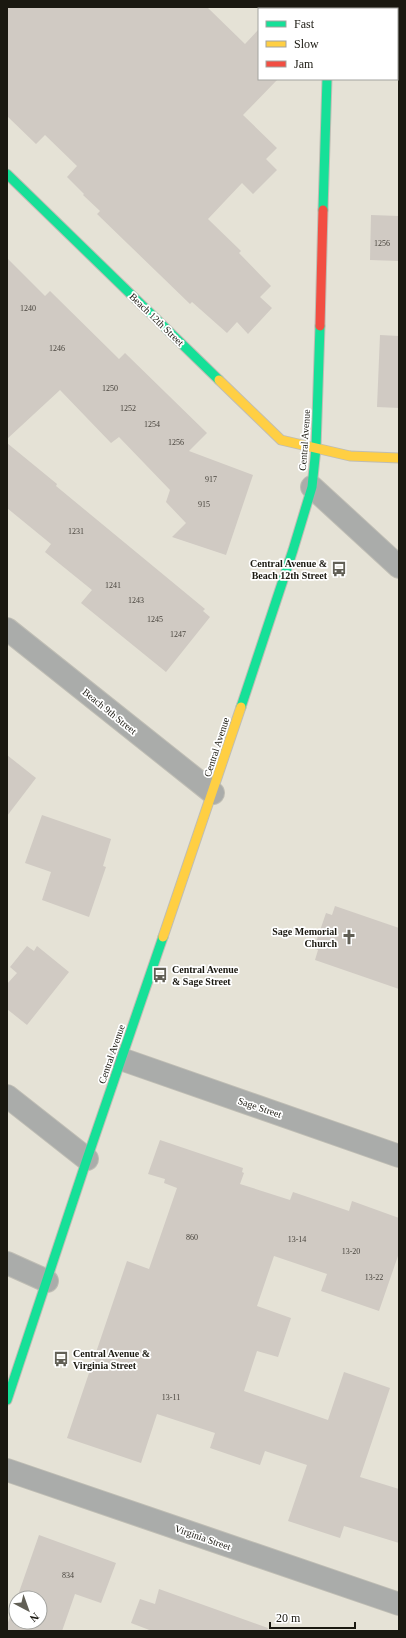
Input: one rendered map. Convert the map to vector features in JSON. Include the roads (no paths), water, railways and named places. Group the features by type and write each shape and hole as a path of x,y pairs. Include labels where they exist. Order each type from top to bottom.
{"street":[{"name":"Central Avenue","path":"7,1400 87,1159 213,793 293,550 312,487 316,448 327,80"},
{"name":"Beach 12th Street","path":"7,174 281,440 350,456 399,458"},
{"path":"312,487 399,567"},
{"name":"Beach 9th Street","path":"7,629 213,793"},
{"name":"Sage Street","path":"121,1059 399,1156"},
{"path":"7,1096 87,1159"},
{"path":"7,1263 47,1281"},
{"name":"Virginia Street","path":"7,1470 399,1604"}],"place":[{"name":"Central Avenue & Beach 12th Street","path":"339,569"},
{"name":"Sage Memorial Church","path":"349,937"},
{"name":"Central Avenue & Sage Street","path":"160,975"},
{"name":"Central Avenue & Virginia Street","path":"61,1359"}]}
